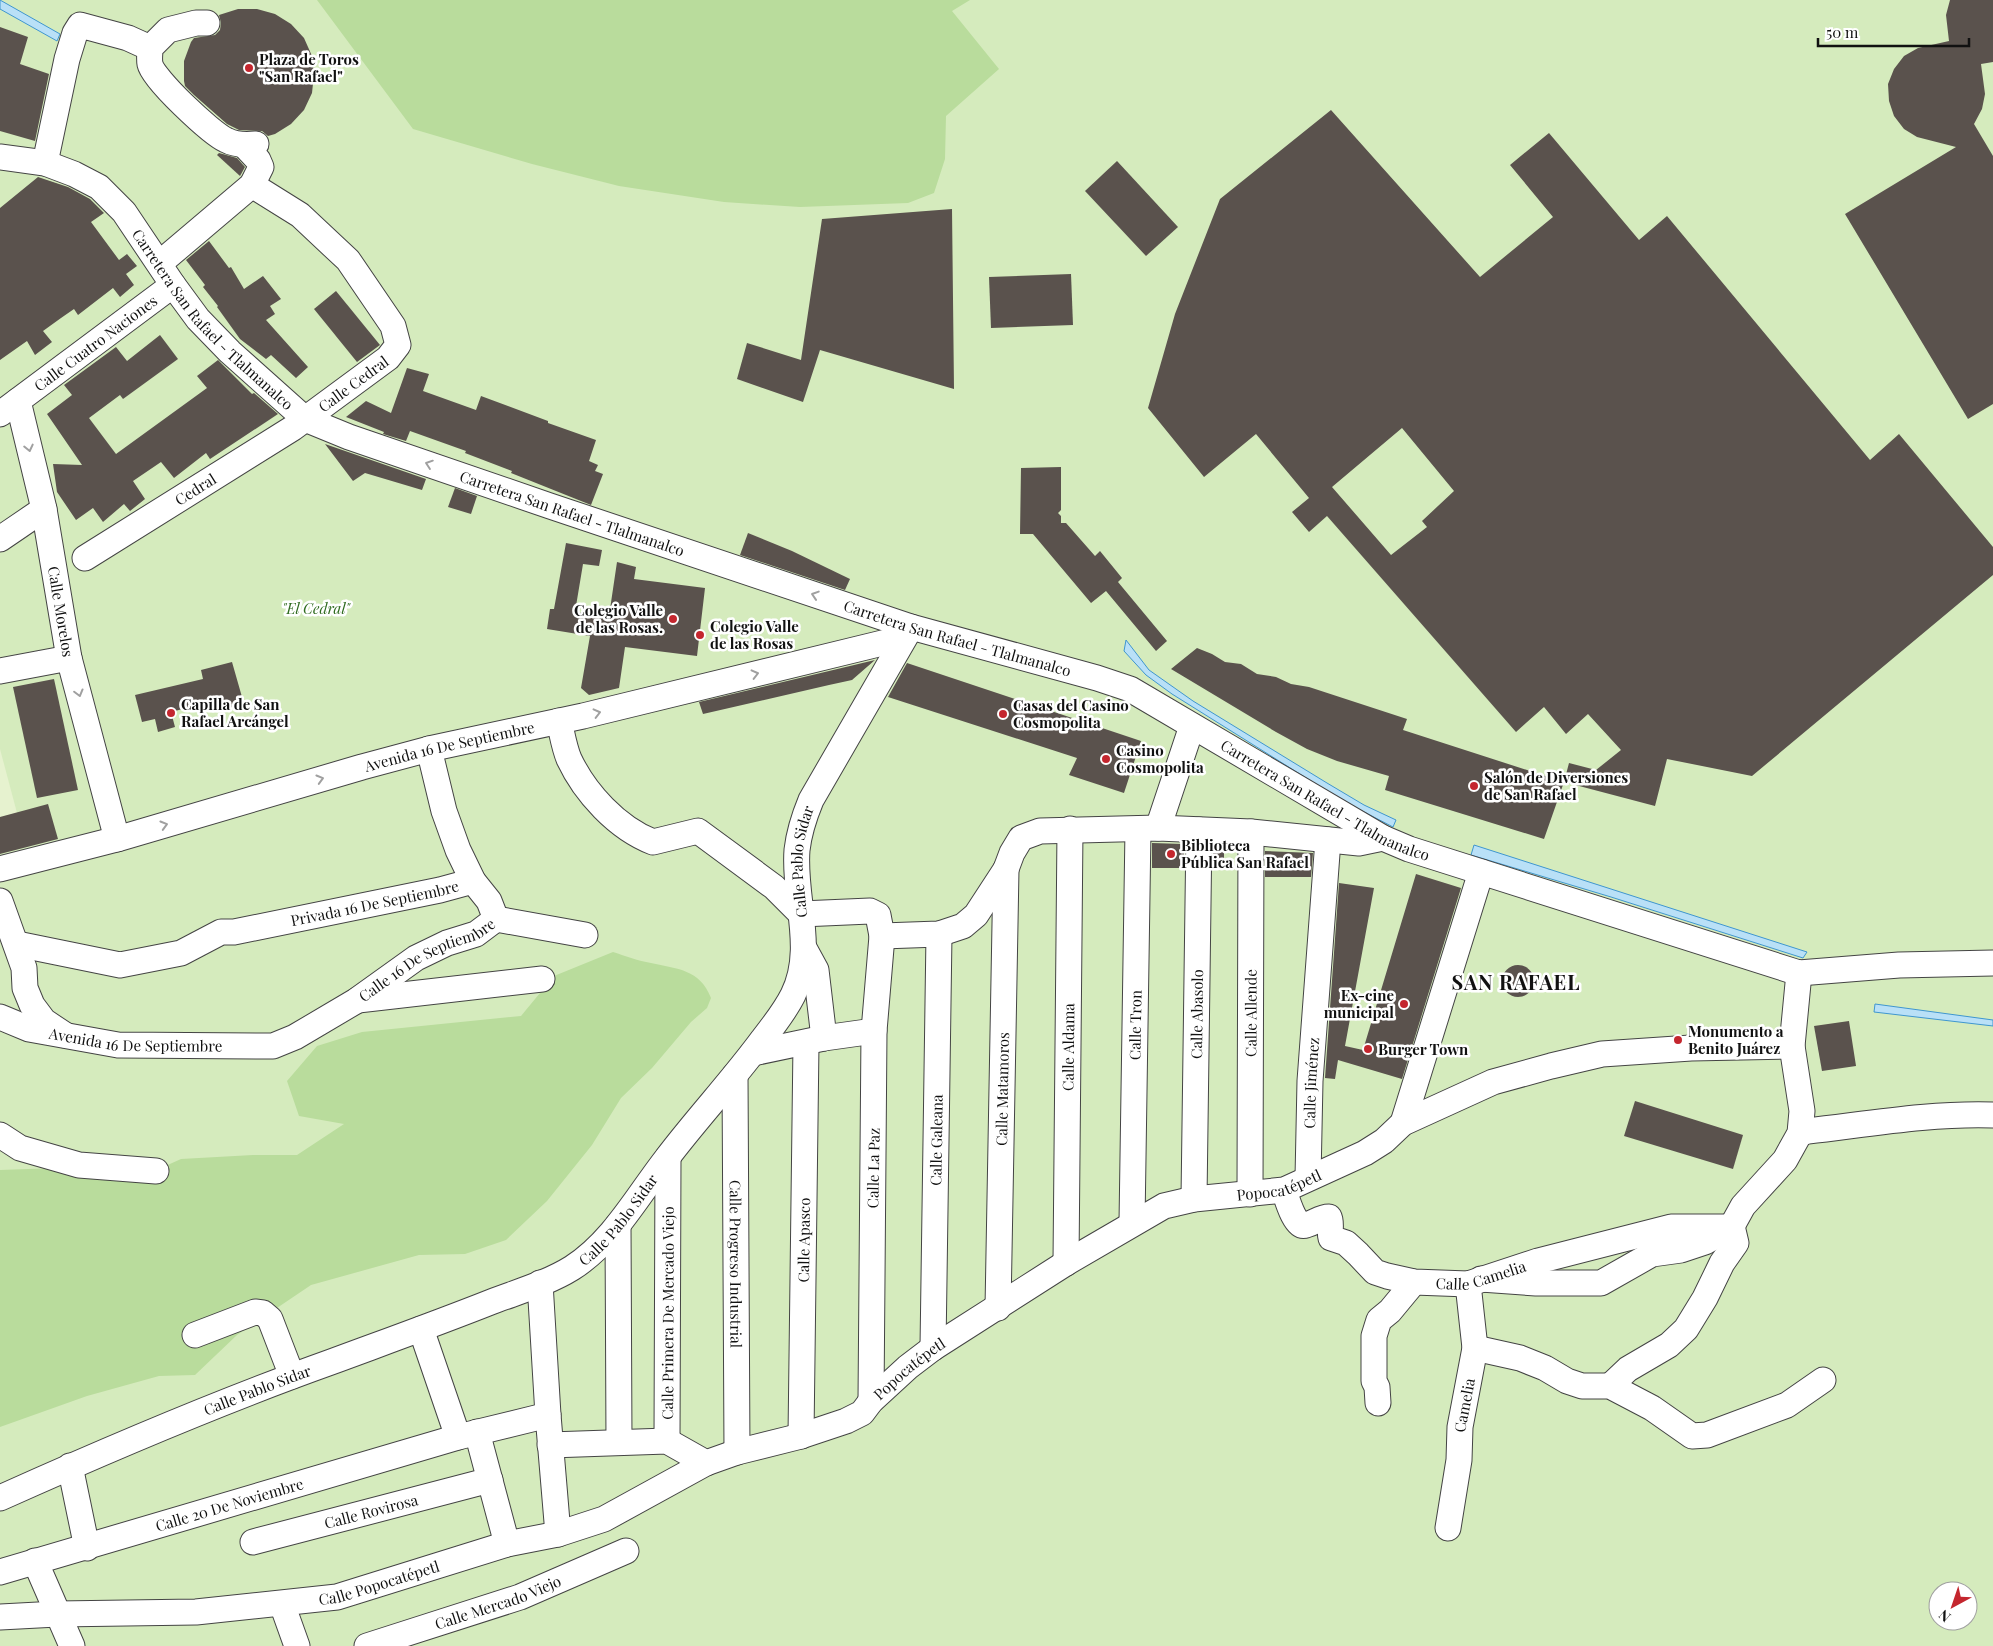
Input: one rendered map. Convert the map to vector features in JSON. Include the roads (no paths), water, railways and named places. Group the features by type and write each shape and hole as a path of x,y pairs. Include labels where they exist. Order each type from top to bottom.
{"street":[{"path":"160,264 252,185 261,168 250,144 226,140 216,134 167,88 150,65 150,48 168,30 196,23 207,23"},
{"path":"45,163 67,58 80,25 128,38 150,48"},
{"name":"Carretera San Rafael - Tlalmanalco","path":"0,157 45,163 74,174 98,187 124,212 173,286 198,318 230,352 305,419 907,633 1097,678 1130,689 1383,838 1409,849 1799,972 1899,965 1993,963"},
{"name":"Calle Cedral","path":"252,185 300,215 348,260 394,326 398,345 388,358 305,419"},
{"name":"Calle Cuatro Naciones","path":"6,403 173,286"},
{"name":"Calle Morelos","path":"6,403 44,509 69,658 117,839"},
{"name":"Cedral","path":"85,558 305,419"},
{"path":"0,539 44,509"},
{"name":"Avenida 16 De Septiembre","path":"0,869 117,839 429,749 559,721 907,633"},
{"name":"Calle Pablo Sidar","path":"0,1498 70,1466 292,1376 540,1283 571,1269 594,1251 618,1225 668,1157 753,1053 779,1018 794,993 801,971 804,948 797,853 802,822 811,800 907,633"},
{"path":"0,671 69,658"},
{"path":"559,721 569,758 580,778 597,800 616,819 632,831 653,842 698,831 774,886 801,914 870,911 878,914 882,936 939,934 963,926 976,915 1006,869 1012,853 1021,838 1040,831 1148,828 1251,832 1359,843 1383,838"},
{"name":"Calle Tron","path":"1132,1223 1148,828 1192,726"},
{"name":"Calle 16 De Septiembre","path":"273,1046 294,1037 356,1000 416,958 447,943 476,934 496,919 489,901 473,881 458,850 444,812 429,749"},
{"name":"Calle Aldama","path":"1066,1263 1070,829"},
{"name":"Calle Abasolo","path":"1194,1199 1198,830"},
{"name":"Calle Allende","path":"1250,1194 1251,832"},
{"name":"Calle Jiménez","path":"1308,1178 1310,1081 1328,840"},
{"name":"Calle Matamoros","path":"998,1308 1006,869"},
{"path":"1403,1123 1408,1113 1481,872"},
{"name":"Privada 16 De Septiembre","path":"17,944 120,965 181,953 222,932 234,932 440,890 473,881"},
{"path":"0,901 17,944 24,968 25,988 32,1005 44,1020 68,1037"},
{"path":"496,919 585,935"},
{"name":"Calle Galeana","path":"933,1348 939,934"},
{"name":"Calle La Paz","path":"871,1401 874,1031 882,936"},
{"name":"Calle Apasco","path":"801,1436 816,970 804,948"},
{"path":"1474,1281 1601,1284 1652,1254 1680,1250 1705,1242 1732,1226 1743,1206 1785,1160 1800,1133 1802,1111 1792,1046 1799,972"},
{"path":"356,1000 542,979"},
{"name":"Avenida 16 De Septiembre","path":"0,1017 29,1029 118,1045 273,1046"},
{"path":"753,1053 874,1031"},
{"name":"Popocatépetl","path":"737,1452 801,1436 862,1413 871,1401 908,1367 933,1348 1066,1263 1164,1206 1194,1199 1284,1190 1365,1153 1384,1141 1403,1123 1494,1082 1551,1066 1602,1054 1691,1048 1792,1046"},
{"name":"Calle Progreso Industrial","path":"735,1075 737,1452"},
{"path":"1800,1133 1933,1116 1993,1114"},
{"path":"0,1135 20,1148 79,1165 156,1171"},
{"name":"Calle Primera De Mercado Viejo","path":"667,1441 668,1157"},
{"name":"Calle Camelia","path":"1284,1190 1296,1222 1306,1226 1329,1216 1331,1219 1329,1231 1331,1238 1346,1244 1375,1272 1414,1282 1474,1281 1538,1261 1671,1227 1732,1226"},
{"path":"618,1225 619,1441"},
{"path":"1610,1386 1628,1369 1670,1345 1686,1329 1705,1298 1722,1263 1736,1243 1732,1226"},
{"name":"Camelia","path":"1448,1528 1459,1460 1460,1427 1475,1348 1474,1281"},
{"path":"1378,1403 1377,1387 1374,1381 1374,1336 1379,1320 1390,1311 1414,1282"},
{"path":"540,1283 550,1444 558,1534"},
{"path":"195,1335 255,1312 263,1313 270,1319 292,1376"},
{"path":"421,1329 467,1434 490,1480 507,1544"},
{"path":"1475,1348 1520,1358 1545,1368 1567,1382 1582,1386 1610,1386 1652,1408 1692,1436 1707,1435 1778,1409 1787,1405 1823,1380"},
{"name":"Calle 20 De Noviembre","path":"0,1572 87,1548 467,1434 548,1416"},
{"path":"550,1444 667,1441 706,1463"},
{"name":"Calle Popocatépetl","path":"0,1618 57,1614 196,1612 338,1598 507,1544 558,1534 604,1519 706,1463 737,1452"},
{"path":"70,1466 87,1548"},
{"name":"Calle Rovirosa","path":"253,1542 490,1480"},
{"name":"Calle Mercado Viejo","path":"367,1646 520,1598 626,1551"},
{"path":"35,1561 72,1646"},
{"path":"282,1604 296,1646"}],"water":[{"path":"0,0 60,34 57,41 0,9"},
{"path":"1126,640 1149,670 1193,701 1364,805 1396,820 1393,827 1343,801 1172,694 1146,675 1124,651"},
{"path":"1474,845 1807,952 1803,958 1471,855"},
{"path":"1875,1004 1993,1020 1993,1026 1874,1012"}],"place":[{"name":"Plaza de Toros \"San Rafael\"","path":"249,68"},
{"name":"Colegio Valle de las Rosas.","path":"673,619"},
{"name":"Colegio Valle de las Rosas","path":"700,635"},
{"name":"Capilla de San Rafael Arcángel","path":"171,713"},
{"name":"Casas del Casino Cosmopolita","path":"1003,714"},
{"name":"Casino Cosmopolita","path":"1106,759"},
{"name":"Salón de Diversiones de San Rafael","path":"1474,786"},
{"name":"Biblioteca Pública San Rafael","path":"1171,854"},
{"name":"Ex-cine municipal","path":"1404,1004"},
{"name":"Monumento a Benito Juárez","path":"1678,1040"},
{"name":"Burger Town","path":"1368,1049"}],"district":[{"name":"SAN RAFAEL","path":"1516,981"}],"park label":[{"name":"\"El Cedral\"","path":"316,608"}]}
